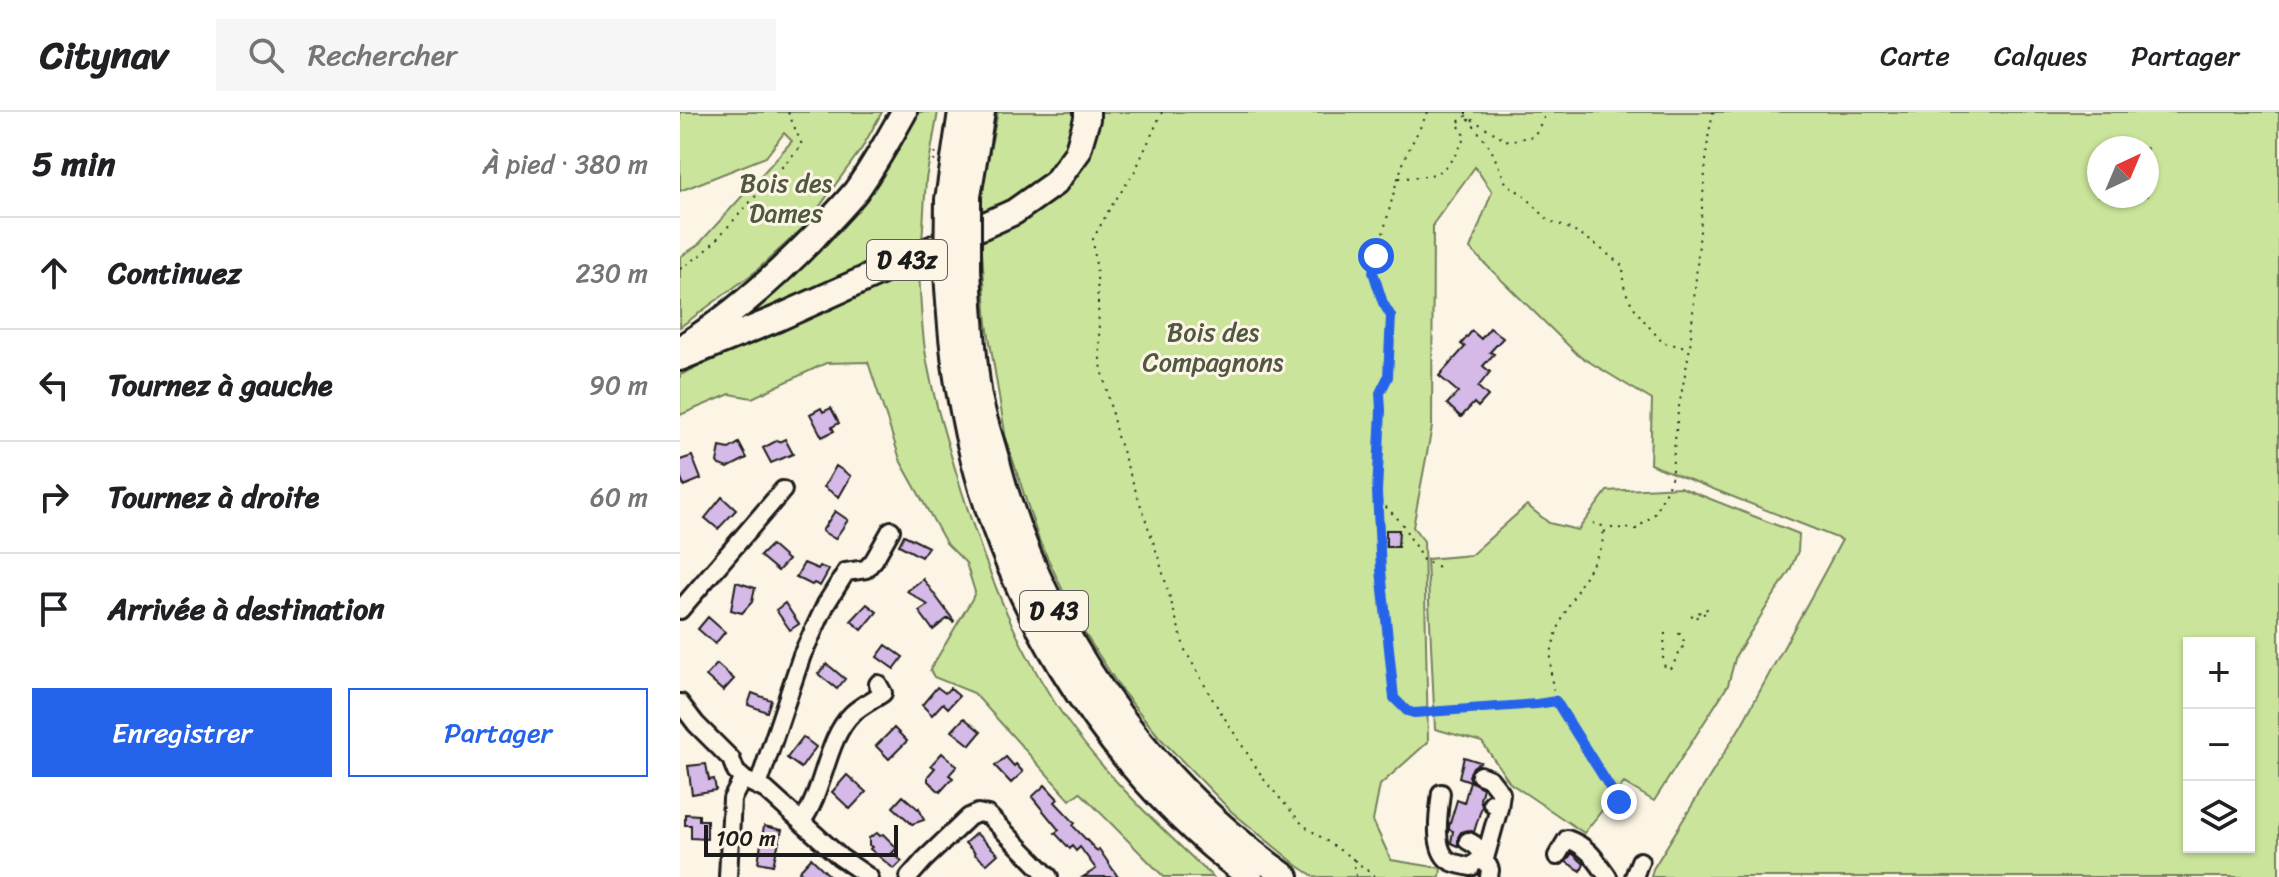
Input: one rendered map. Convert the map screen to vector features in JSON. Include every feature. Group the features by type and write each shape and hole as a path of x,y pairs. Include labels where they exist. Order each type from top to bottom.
{"highway":[{"path":"680,349 760,289 818,233 855,192 904,112"},
{"name":"D 43","path":"961,112 958,271 952,339 961,405 998,538 1033,617 1079,696 1112,741 1167,803 1250,877"},
{"name":"D 43","path":"958,198 982,112"},
{"name":"D 43z","path":"680,358 776,319 1014,212 1055,183 1077,153 1087,112"},
{"name":"D 43","path":"958,271 971,329 978,392 1005,495 1050,603 1112,705 1145,747 1182,789 1221,826 1286,877"}],"street":[{"path":"680,610 783,490"},
{"path":"728,877 732,799 750,782 826,604 846,572 866,569 874,560 891,530"},
{"path":"802,821 812,804 842,727 852,713 883,693 878,684"},
{"path":"680,703 731,759 736,772 766,790 840,857 869,877"},
{"path":"1480,775 1490,779 1501,793 1483,873"},
{"path":"1441,793 1437,821 1446,857 1483,873"},
{"path":"909,877 969,817 978,813 988,815 1049,877"},
{"path":"1557,856 1567,839 1573,840 1590,851 1608,877"},
{"path":"1468,841 1483,854 1483,873"}],"path":[{"path":"680,269 704,253 802,145 788,112"},
{"path":"1162,112 1134,173 1093,239 1100,360 1117,436 1158,556 1185,650 1213,700 1265,781 1303,825 1376,877"},
{"path":"1428,112 1398,178 1373,272 1383,303 1391,316 1388,377 1380,393 1378,499 1381,570 1394,698 1407,711 1414,713 1556,701"},
{"path":"1466,114 1508,141 1534,136 1547,112"},
{"path":"1604,532 1612,528 1636,529 1656,513 1671,479 1678,412 1690,347 1708,138 1713,112"},
{"path":"1398,178 1427,177 1450,165 1466,137 1457,123 1466,114"},
{"path":"1466,114 1490,147 1506,183 1526,197 1549,221 1591,241 1624,267 1621,278 1631,303 1663,343 1690,347"},
{"path":"1378,499 1401,522 1423,560 1443,569"},
{"path":"1593,523 1602,526 1604,532 1598,555 1559,623 1551,652 1556,701 1619,802"},
{"path":"1665,633 1663,659 1665,668 1671,668 1685,643 1680,634 1674,633"},
{"path":"1353,859 1356,876"}],"green space":[{"name":"Bois des Dames","path":"680,112 882,112 862,148 806,225 755,272 680,327 680,257 698,245 792,141 784,133 766,157 680,191"},
{"path":"907,112 938,112 926,179 922,243 706,338 758,297"},
{"path":"998,112 1079,112 1072,145 1047,180 980,221 983,183"},
{"name":"Bois des Compagnons","path":"1098,112 2279,112 2279,877 1651,877 1742,724 1842,540 1650,464 1652,400 1578,355 1470,249 1492,192 1475,167 1433,224 1432,427 1413,527 1424,541 1428,742 1380,785 1373,821 1391,860 1441,868 1440,877 1315,877 1232,812 1160,738 1122,691 1078,623 1039,540 1006,439 987,324 981,237 999,234 1062,188 1084,160 1099,124"},
{"path":"919,266 927,364 937,407 976,534 1019,640 1057,706 1094,756 1213,877 1164,877 1080,792 1070,800 974,693 934,677 930,670 975,592 966,563 946,543 901,462 868,362 826,363 752,398 730,394 680,415 680,375"},
{"path":"1680,487 1799,534 1798,551 1790,570 1736,655 1728,685 1654,801 1624,783 1584,833 1510,783 1482,742 1435,729 1427,559 1471,555 1527,505 1549,523 1578,530 1607,491"}],"building":[{"path":"1490,328 1503,338 1490,352 1494,354 1483,366 1490,372 1478,387 1488,396 1478,407 1474,403 1461,417 1447,404 1458,392 1439,376 1465,347 1461,344 1472,331 1481,339"},
{"path":"821,408 823,412 831,408 839,423 832,427 834,431 822,437 810,414"},
{"path":"785,439 793,454 771,463 763,448"},
{"path":"739,443 747,458 728,468 719,465 720,447 729,449"},
{"path":"692,456 701,479 684,486 680,460"},
{"path":"836,466 851,476 839,497 824,487"},
{"path":"722,497 736,510 718,529 705,518"},
{"path":"835,511 848,520 835,539 822,531"},
{"path":"1386,530 1399,530 1398,547 1386,547"},
{"path":"904,535 928,547 921,557 899,545"},
{"path":"771,545 788,560 778,571 760,556"},
{"path":"804,563 829,570 820,586 796,577"},
{"path":"923,579 953,622 948,618 933,630 919,611 928,605 907,591"},
{"path":"736,582 755,588 752,602 742,613 731,610"},
{"path":"785,603 799,624 790,630 776,610"},
{"path":"867,604 877,612 862,630 851,621"},
{"path":"708,617 725,632 715,644 698,629"},
{"path":"886,645 903,657 894,669 877,657"},
{"path":"717,664 734,679 723,691 706,676"},
{"path":"827,664 845,679 837,689 818,674"},
{"path":"937,687 945,693 950,688 959,696 948,708 943,703 932,715 922,705"},
{"path":"752,693 771,700 767,712 748,705"},
{"path":"964,718 981,732 970,745 952,731"},
{"path":"894,728 907,741 889,759 876,746"},
{"path":"803,737 816,747 801,768 787,758"},
{"path":"942,753 957,766 949,775 953,778 940,792 928,781 928,776 935,768 931,765"},
{"path":"1006,757 1023,772 1011,783 995,766"},
{"path":"1464,757 1480,762 1473,767 1469,776 1472,782 1483,788 1482,806 1474,832 1461,832 1458,846 1451,843 1453,831 1449,827 1457,800 1464,803 1470,781 1459,777"},
{"path":"706,764 709,780 714,779 716,790 692,794 688,766"},
{"path":"847,775 866,792 850,809 832,792"},
{"path":"1045,785 1058,799 1055,802 1075,823 1073,826 1097,851 1099,849 1118,877 1083,877 1096,869 1080,847 1076,851 1072,846 1070,849 1055,833 1059,830 1032,797"},
{"path":"903,796 919,808 924,820 912,824 893,807"},
{"path":"685,814 699,815 699,820 707,820 707,839 691,838 691,825 685,825"},
{"path":"764,826 782,830 773,865 758,862"},
{"path":"877,833 880,836 883,834 897,848 892,853 902,861 894,869 870,849 869,838"},
{"path":"976,833 998,854 987,864 965,843"},
{"path":"1572,853 1584,864 1581,871 1566,862"},
{"path":"811,858 831,877 806,877 799,871"}],"route":[{"path":"1376,256 1373,272 1383,303 1391,316 1388,377 1380,393 1377,492 1381,570 1394,698 1407,711 1414,713 1556,701 1619,802"}]}
